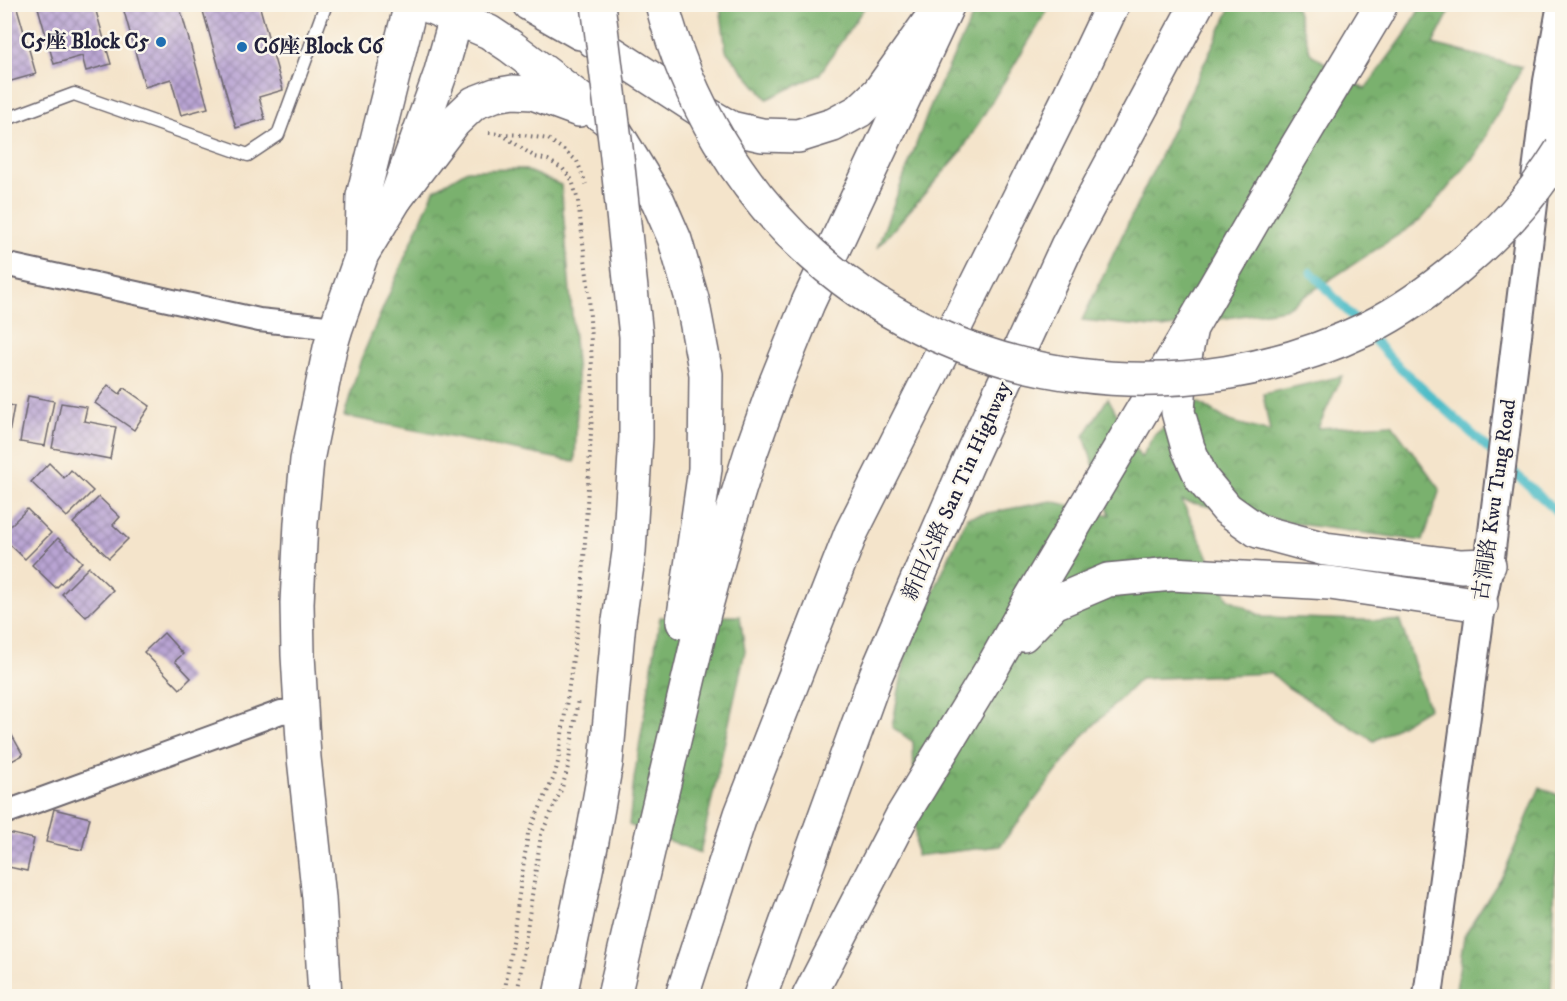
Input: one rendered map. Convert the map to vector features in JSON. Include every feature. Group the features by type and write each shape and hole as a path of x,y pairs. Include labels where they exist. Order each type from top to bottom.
{"main road":[{"path":"362,254 363,196 411,4"},
{"path":"424,4 458,11 510,46 609,122 658,201 675,240 692,299 706,374 705,469 685,614 640,888"},
{"path":"529,4 594,41 731,128 762,135 798,136 833,125 859,111 879,92 941,4"},
{"path":"564,4 594,41"},
{"path":"560,996 606,763 619,621 629,552 636,438 636,336 598,4"},
{"path":"662,4 687,78 715,133 736,166 788,231 842,279 874,301 943,338 1002,359 1046,370 1097,378 1145,380 1191,378 1229,373 1271,363 1341,339 1368,327 1411,302 1461,265 1501,228 1536,188 1563,149"},
{"path":"614,996 704,613 727,529 762,422 808,303 948,4"},
{"path":"682,996 741,814 851,533 1066,103 1113,4"},
{"name":"新田公路 San Tin Highway","path":"760,996 876,675 969,460 1067,246 1197,4"},
{"path":"809,996 903,816 992,668 1278,176 1380,8"},
{"path":"396,198 440,75 458,11"},
{"path":"325,996 319,898 300,711 297,603 301,523 308,460 336,328 362,254 396,198 454,122 474,103 495,95 513,92 533,93 609,122"},
{"path":"1191,328 1180,381 1178,412 1188,448 1203,479 1227,509 1258,531 1325,549 1461,566 1489,565"},
{"path":"992,668 1054,603 1108,580 1172,574 1330,583 1481,605"}],"street":[{"name":"古洞路 Kwu Tung Road","path":"1428,996 1481,605 1489,565 1548,81 1562,4"},
{"path":"4,264 259,320 336,328"},
{"path":"4,813 281,712 300,711"}],"lane":[{"path":"4,120 74,94 248,155 278,135 326,4"}],"path":[{"path":"482,132 548,139 577,161 589,192"},
{"path":"501,134 535,157 548,160 563,169 572,180 578,201 589,292 593,396 582,596 554,777 528,834 504,996"},
{"path":"517,996 541,835 562,788 568,767 578,697"}],"green space":[{"path":"720,4 866,5 819,75 767,99 726,51"},
{"path":"978,5 1051,5 961,152 877,248 932,102"},
{"path":"1232,5 1295,5 1311,54 1365,89 1404,36 1422,5 1453,5 1433,44 1522,67 1477,153 1421,220 1285,309 1162,328 1082,320"},
{"path":"523,169 561,185 578,386 575,462 344,416 361,359 434,190 467,170"},
{"path":"1342,376 1318,428 1392,424 1440,489 1423,541 1305,525 1182,501 1228,598 1263,617 1400,621 1429,708 1374,741 1287,687 1271,673 1140,679 1085,734 1000,846 916,856 913,742 892,727 906,653 967,517 1051,501 1110,515 1084,436 1108,398 1141,458 1154,435 1198,402 1229,421 1270,432 1263,394"},
{"path":"740,616 745,651 700,853 629,825 634,779 660,617"},
{"path":"1540,787 1562,797 1562,825 1555,878 1551,996 1455,996 1464,936 1504,873"}],"building":[{"path":"4,4 16,4 36,74 4,83"},
{"path":"37,4 94,4 111,64 86,71 82,56 54,64"},
{"name":"C5座 Block C5","path":"122,4 179,4 208,108 181,115 171,79 145,87"},
{"name":"C6座 Block C6","path":"201,4 259,4 283,90 259,97 265,119 236,128"},
{"path":"108,385 120,394 124,388 150,406 134,430 95,403"},
{"path":"28,396 54,401 45,446 20,442"},
{"path":"61,403 87,407 84,421 116,427 110,459 52,448"},
{"path":"4,404 14,406 6,451 4,451"},
{"path":"49,463 64,478 71,470 93,491 67,517 31,482"},
{"path":"99,497 120,517 113,525 128,539 109,558 73,523"},
{"path":"27,509 51,533 25,559 4,539 4,532"},
{"path":"58,538 82,562 56,588 32,565"},
{"path":"89,567 113,590 86,617 62,594"},
{"path":"164,633 183,654 175,661 191,678 180,689 144,652"},
{"path":"4,721 23,755 4,765"},
{"path":"54,809 90,818 82,850 46,842"},
{"path":"4,832 34,839 27,871 4,866"}],"waterway":[{"path":"1311,272 1360,325"},
{"path":"1369,335 1395,363 1562,519"}],"place":[{"name":"C5座 Block C5","path":"161,42"},
{"name":"C6座 Block C6","path":"242,47"}]}
